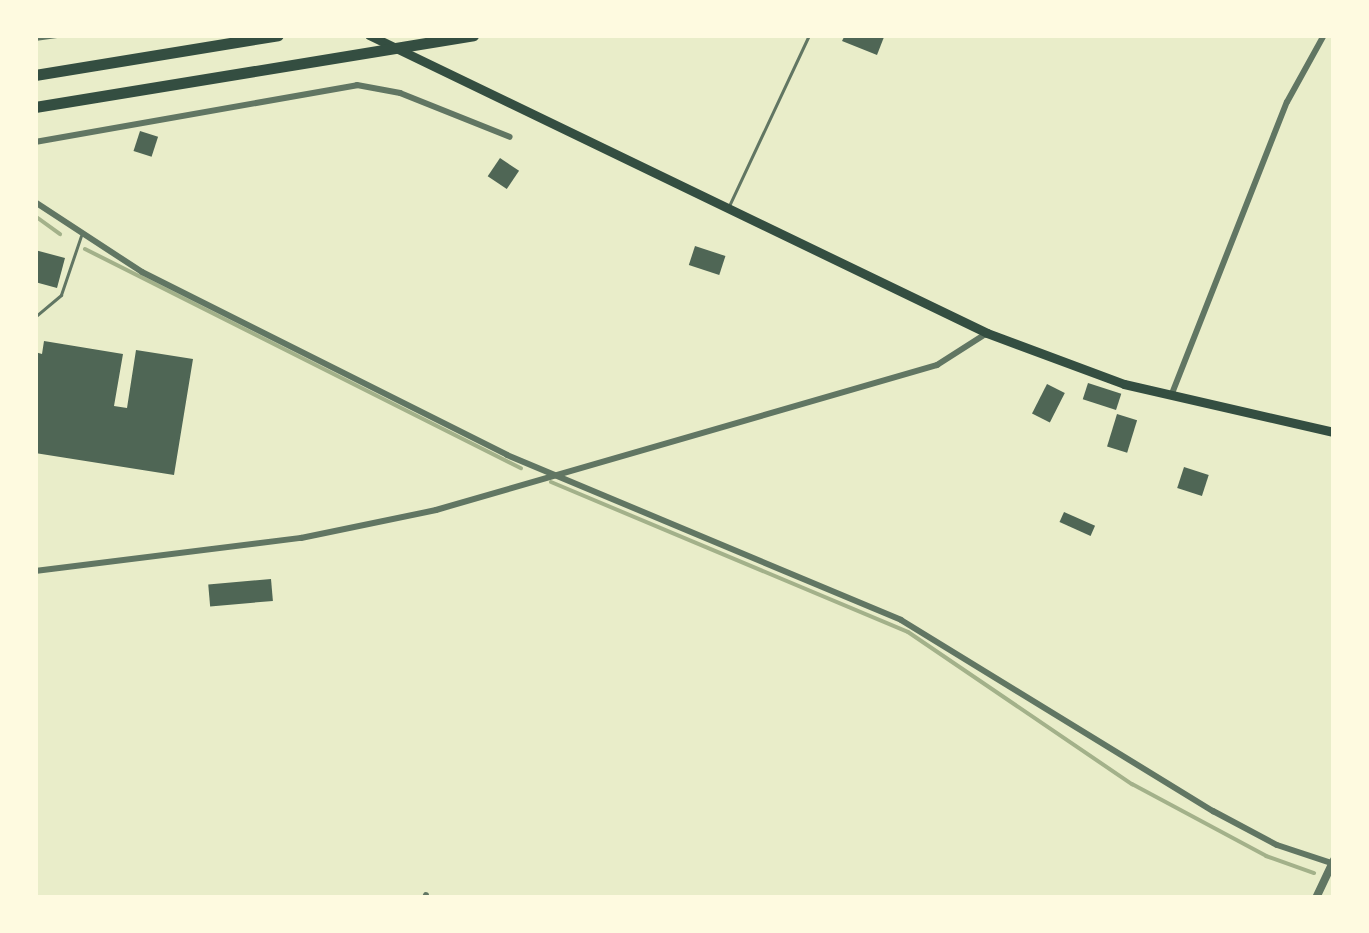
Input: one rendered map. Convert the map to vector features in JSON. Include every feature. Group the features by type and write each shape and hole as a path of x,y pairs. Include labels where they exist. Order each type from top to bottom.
{"highway":[{"path":"35,76 278,35"},
{"path":"35,107 472,35"}],"main road":[{"path":"369,35 726,212 987,333 1170,397 1334,432"}],"street":[{"path":"35,38 56,35"},
{"path":"1170,397 1287,102 1324,35"},
{"path":"35,142 357,84 400,93 510,137"},
{"path":"35,202 81,235 390,399 556,476 901,620 1213,811 1276,845 1333,862 1316,898"},
{"path":"35,570 343,530 556,476 937,366 987,333"}],"lane":[{"path":"726,212 809,35"},
{"path":"35,317 61,295 81,235"}],"building":[{"path":"845,35 884,37 877,55 842,41"},
{"path":"140,131 158,137 152,157 134,151"},
{"path":"500,158 519,171 507,189 488,176"},
{"path":"695,246 725,256 719,275 689,265"},
{"path":"35,250 65,258 57,288 35,282"},
{"path":"44,341 123,354 114,406 127,408 136,350 193,359 174,475 35,453 35,352 42,354"},
{"path":"1088,383 1121,394 1116,410 1083,399"},
{"path":"1047,384 1065,393 1050,422 1032,413"},
{"path":"1117,414 1137,420 1127,453 1107,447"},
{"path":"1184,467 1209,475 1202,496 1177,488"},
{"path":"1064,512 1095,526 1091,536 1060,522"},
{"path":"271,579 273,601 210,606 208,584"}],"waterway":[{"path":"35,216 60,234"},
{"path":"85,249 521,468"},
{"path":"551,482 908,632 1132,784 1266,856 1314,873"}]}
